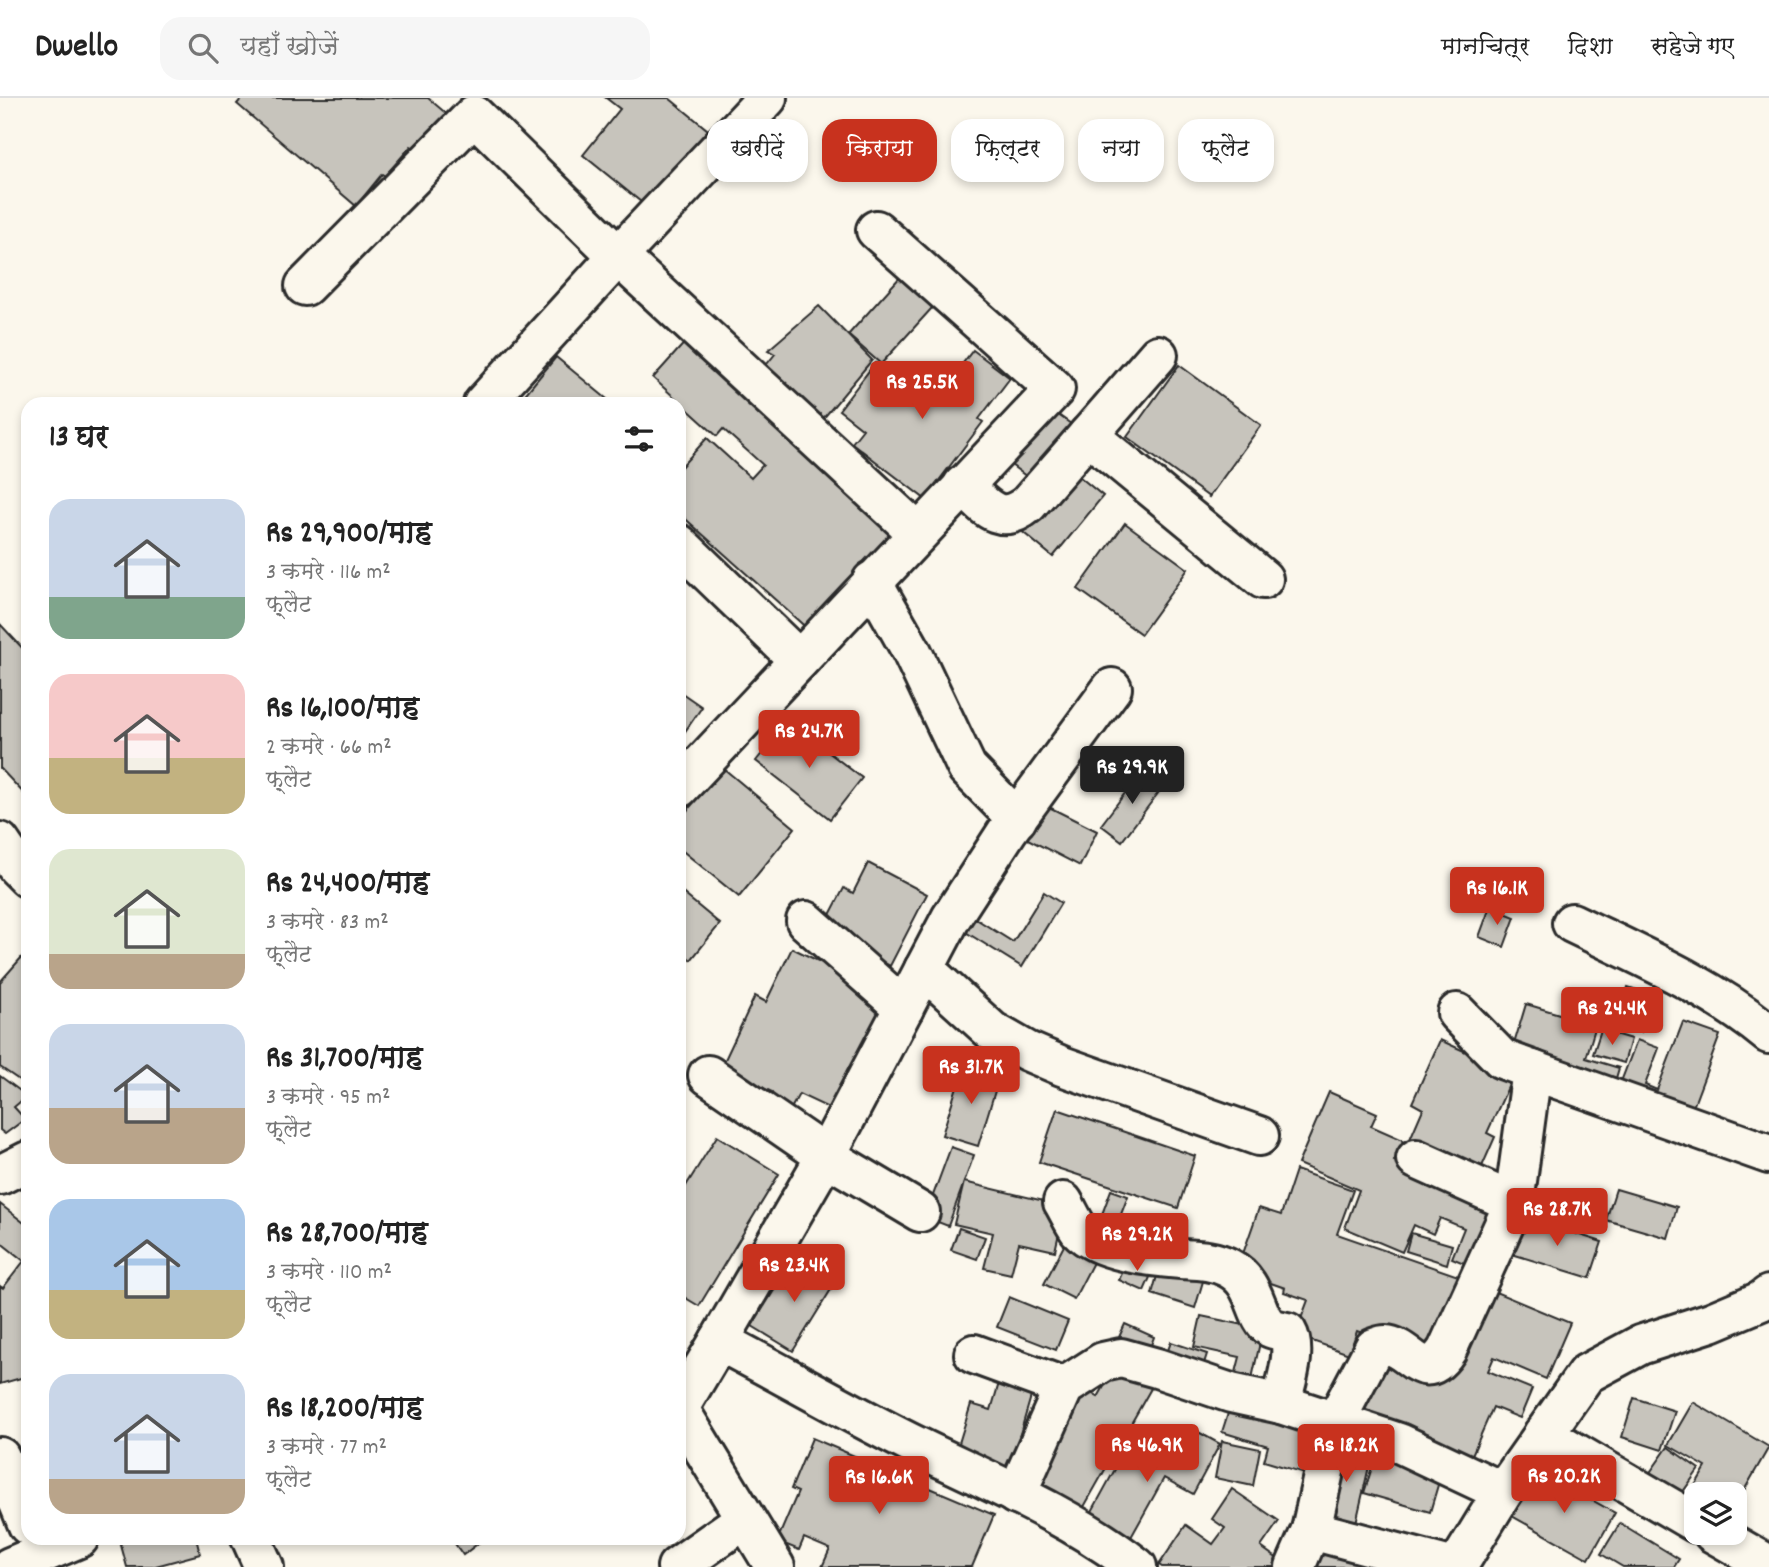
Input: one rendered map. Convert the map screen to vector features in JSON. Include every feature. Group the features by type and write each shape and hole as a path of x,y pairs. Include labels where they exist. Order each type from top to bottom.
{"street":[{"path":"489,397 767,98"},
{"path":"305,286 474,104 618,256 918,533"},
{"path":"686,781 1055,389 876,230"},
{"path":"963,485 992,512 1006,515 1018,512 1028,504 1158,355"},
{"path":"1088,435 1264,579"},
{"path":"686,551 799,660"},
{"path":"872,581 912,652 967,768 1017,819"},
{"path":"686,1397 826,1156 951,918 1017,819 1112,688"},
{"path":"0,842 21,871"},
{"path":"806,920 904,1008"},
{"path":"1572,923 1739,1009 1769,1034"},
{"path":"924,969 992,1031 1027,1051 1259,1136"},
{"path":"1457,1013 1502,1059 1769,1154"},
{"path":"1296,1567 1311,1530 1335,1422 1374,1348 1385,1345 1394,1348 1417,1363 1432,1365 1440,1361 1514,1203 1532,1070"},
{"path":"708,1075 826,1156 920,1212"},
{"path":"1416,1159 1514,1203"},
{"path":"0,1175 21,1164"},
{"path":"1063,1202 1080,1231 1098,1242 1146,1257 1212,1262 1229,1268 1244,1278 1262,1318 1271,1328 1287,1332 1291,1338 1291,1353 1281,1404"},
{"path":"1458,1567 1503,1492 1586,1374 1640,1345 1711,1322 1769,1295"},
{"path":"719,1340 898,1437 1016,1495 1117,1552 1137,1567"},
{"path":"974,1354 1064,1387"},
{"path":"1016,1495 1064,1387 1103,1362 1121,1359 1231,1393 1281,1404 1399,1443 1503,1492"},
{"path":"686,1421 775,1567"},
{"path":"1544,1434 1684,1524"},
{"path":"0,1457 21,1520"},
{"path":"677,1567 745,1519"},
{"path":"1311,1530 1451,1567"},
{"path":"31,1550 51,1545"},
{"path":"254,1545 264,1567"},
{"path":"1721,1545 1769,1565"}],"building":[{"path":"242,98 428,98 448,115 418,151 411,146 385,176 382,174 356,206 237,104"},
{"path":"606,98 669,98 707,129 646,206 583,155 620,109"},
{"path":"910,266 942,297 881,364 848,335"},
{"path":"819,306 872,360 822,420 763,369 775,354 768,350"},
{"path":"688,339 901,531 811,632 686,519 686,461 707,438 751,478 763,465 723,429 717,436 686,408 686,397 674,397 653,378"},
{"path":"973,350 1010,378 979,419 983,422 925,499 852,443 863,429 839,410 875,363 931,405"},
{"path":"556,357 605,397 523,397"},
{"path":"1179,365 1261,425 1209,497 1127,437"},
{"path":"1047,407 1078,429 1038,485 1007,462"},
{"path":"1069,468 1103,496 1053,557 1019,529"},
{"path":"1125,523 1188,569 1141,634 1078,589"},
{"path":"0,624 21,646 21,790 0,768"},
{"path":"686,696 702,707 686,730"},
{"path":"788,721 862,778 830,819 756,761"},
{"path":"723,768 795,828 739,897 686,854 686,812"},
{"path":"1141,772 1162,788 1122,841 1101,825"},
{"path":"1035,800 1097,831 1080,866 1018,834"},
{"path":"868,863 927,894 890,966 822,930 844,888 853,893"},
{"path":"1044,892 1061,903 1022,967 956,926 965,912 1013,942"},
{"path":"686,896 720,924 691,960 686,956"},
{"path":"1490,907 1515,917 1504,947 1479,937"},
{"path":"792,948 861,982 890,1003 837,1112 799,1094 787,1116 765,1105 772,1092 721,1068 755,996 766,1002"},
{"path":"21,958 21,1081 0,1067 0,982"},
{"path":"1628,987 1652,995 1641,1032 1616,1024"},
{"path":"1526,1004 1596,1025 1586,1058 1619,1068 1614,1085 1511,1054"},
{"path":"1683,1022 1720,1035 1690,1115 1619,1087 1637,1040 1659,1048 1645,1085 1657,1090"},
{"path":"1601,1030 1631,1039 1624,1063 1593,1054"},
{"path":"1440,1040 1514,1074 1487,1133 1495,1137 1477,1178 1407,1146 1423,1109 1412,1103"},
{"path":"963,1067 999,1078 978,1146 942,1135"},
{"path":"0,1076 21,1092 21,1101 14,1107 21,1115 21,1122 5,1134 0,1130"},
{"path":"1329,1092 1377,1113 1371,1126 1403,1140 1394,1161 1499,1206 1473,1267 1452,1258 1464,1228 1440,1218 1433,1234 1414,1225 1402,1252 1345,1228 1359,1190 1298,1164"},
{"path":"1057,1109 1195,1156 1178,1208 1039,1162"},
{"path":"717,1136 779,1174 699,1306 686,1298 686,1186"},
{"path":"951,1147 974,1155 948,1226 925,1217"},
{"path":"1296,1170 1353,1190 1337,1234 1467,1279 1439,1360 1357,1331 1349,1354 1295,1335 1308,1300 1284,1292 1285,1288 1237,1271 1259,1208 1281,1215"},
{"path":"964,1182 1065,1206 1055,1251 1019,1243 1011,1274 984,1268 993,1233 954,1224"},
{"path":"1616,1189 1677,1207 1668,1238 1606,1220"},
{"path":"1111,1190 1128,1196 1120,1217 1154,1229 1145,1254 1094,1236"},
{"path":"0,1204 21,1220 21,1259 0,1242"},
{"path":"1523,1217 1602,1242 1590,1278 1512,1254"},
{"path":"959,1228 985,1237 977,1259 951,1250"},
{"path":"1071,1232 1101,1247 1074,1299 1044,1284"},
{"path":"1411,1233 1452,1245 1447,1264 1406,1251"},
{"path":"1130,1255 1155,1266 1144,1291 1119,1280"},
{"path":"794,1258 835,1283 793,1351 752,1326"},
{"path":"1184,1261 1207,1268 1195,1308 1152,1294 1158,1272 1179,1279"},
{"path":"21,1265 21,1378 0,1384 0,1286 3,1288"},
{"path":"1481,1286 1570,1323 1546,1379 1494,1357 1488,1371 1532,1389 1520,1418 1493,1407 1468,1464 1350,1416 1378,1352 1448,1364"},
{"path":"1009,1297 1068,1321 1056,1350 997,1327"},
{"path":"1201,1316 1263,1329 1249,1392 1232,1388 1240,1357 1194,1347"},
{"path":"1125,1324 1154,1337 1145,1361 1114,1348"},
{"path":"1171,1342 1207,1354 1200,1376 1163,1364"},
{"path":"1118,1362 1154,1383 1076,1521 1022,1491 1076,1384 1098,1397"},
{"path":"999,1383 1032,1393 1010,1468 956,1453 971,1404 991,1410"},
{"path":"1634,1398 1675,1411 1662,1450 1622,1437"},
{"path":"1693,1402 1769,1447 1747,1485 1747,1482 1697,1482 1706,1467 1668,1445"},
{"path":"1230,1407 1323,1436 1311,1475 1264,1461 1268,1446 1222,1432"},
{"path":"1191,1428 1220,1444 1193,1494 1164,1478 1125,1548 1084,1526 1131,1440 1172,1463"},
{"path":"1338,1432 1375,1440 1353,1536 1316,1528"},
{"path":"812,1438 994,1515 972,1567 822,1567 830,1549 804,1538 799,1550 777,1541 798,1492 791,1489"},
{"path":"1222,1441 1260,1449 1253,1486 1215,1478"},
{"path":"1668,1447 1699,1469 1690,1482 1684,1482 1684,1490 1675,1503 1644,1481"},
{"path":"1378,1448 1443,1468 1430,1512 1364,1493"},
{"path":"1538,1470 1615,1513 1589,1559 1512,1516"},
{"path":"1232,1489 1279,1521 1261,1547 1285,1564 1283,1567 1159,1565 1186,1525 1213,1544 1225,1528 1212,1519"},
{"path":"1620,1523 1679,1559 1674,1567 1623,1567 1601,1554"},
{"path":"1321,1535 1385,1567 1305,1567"},
{"path":"121,1545 198,1545 200,1554 152,1567 127,1567"},
{"path":"456,1545 476,1545 463,1555"}]}
